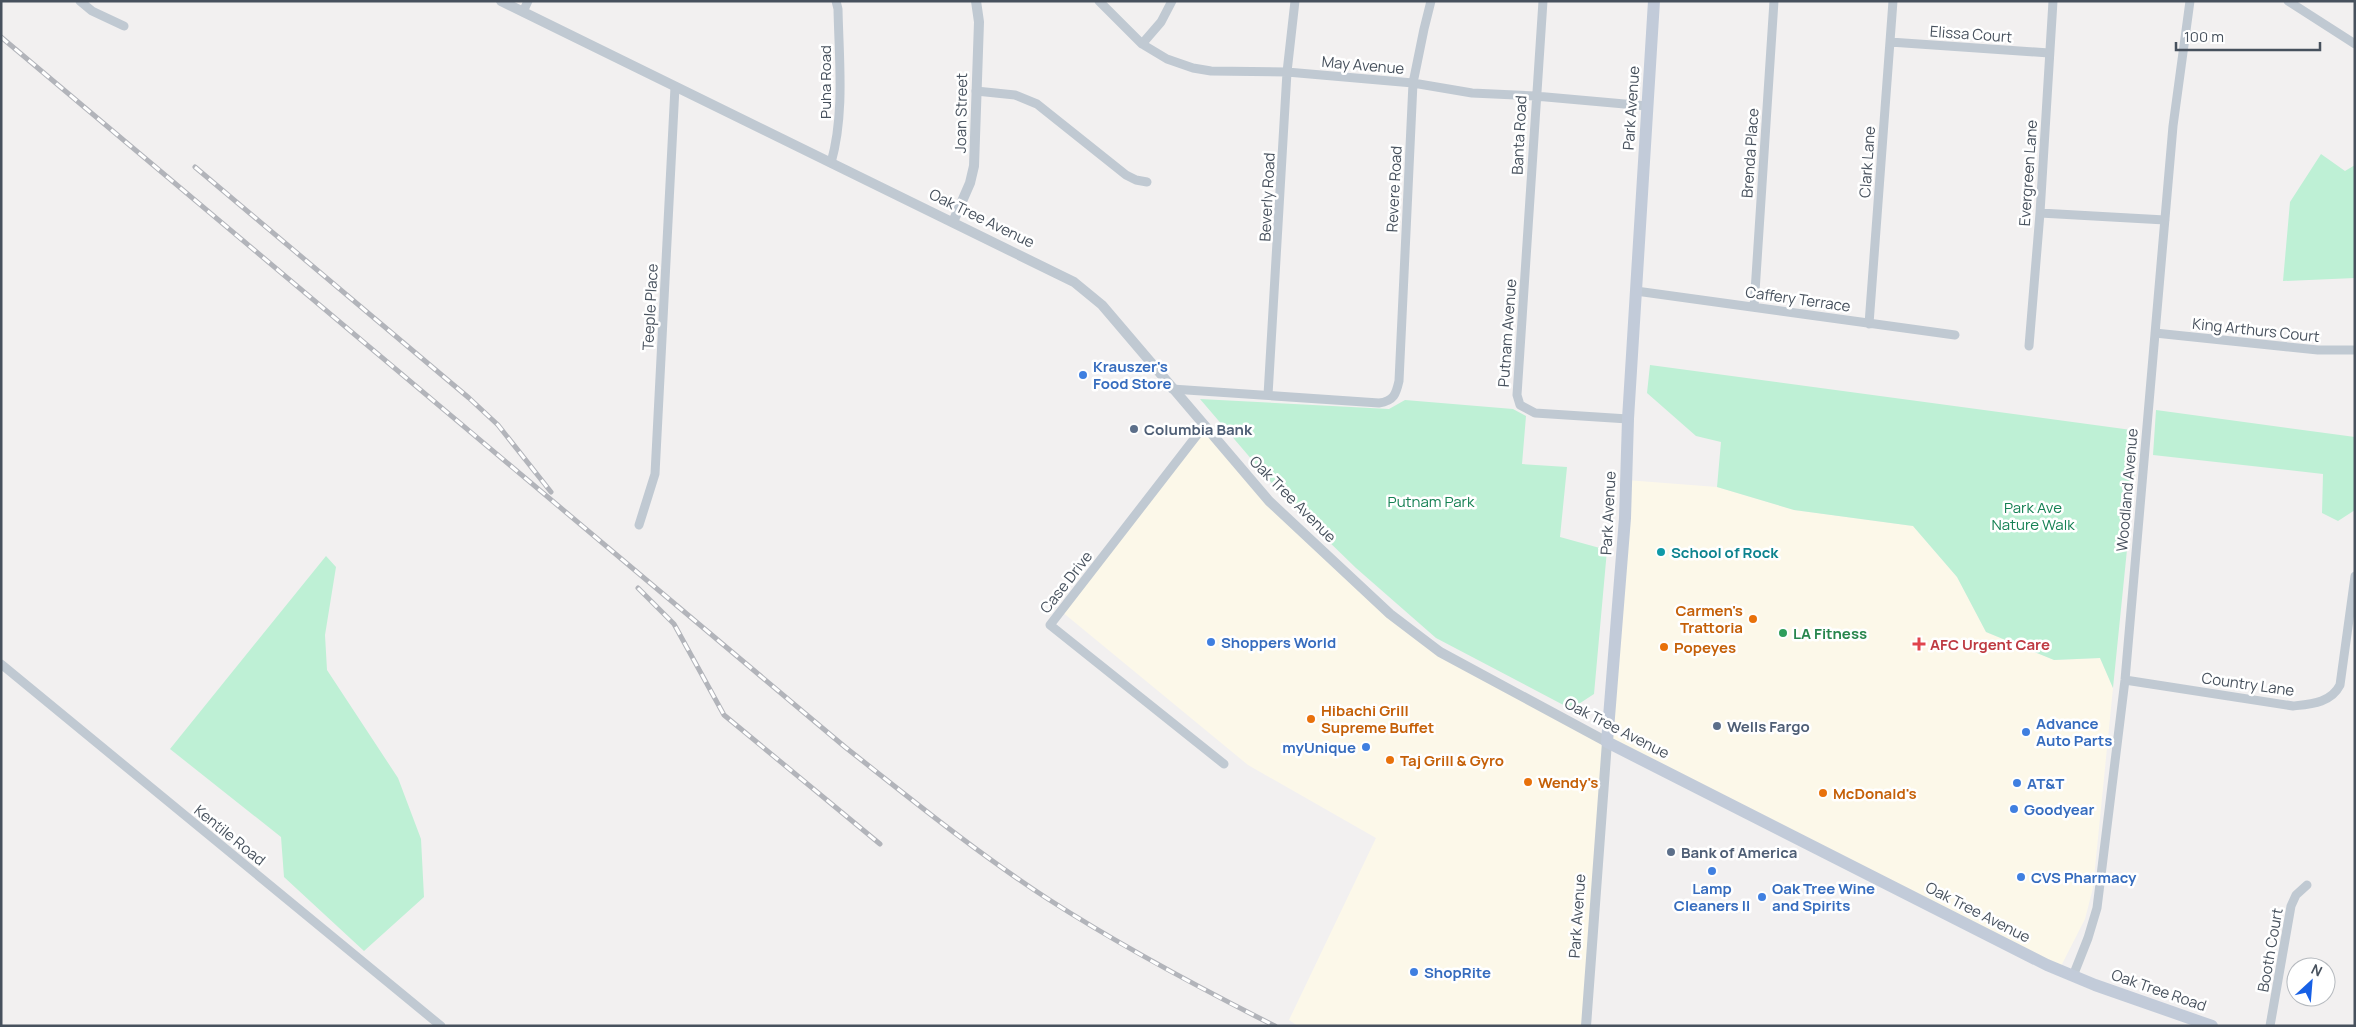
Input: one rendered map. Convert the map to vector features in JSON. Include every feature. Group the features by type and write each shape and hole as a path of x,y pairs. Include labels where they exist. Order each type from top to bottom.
{"main road":[{"name":"Park Avenue","path":"1607,742 1625,518 1628,419 1654,1"},
{"name":"Oak Tree Avenue","path":"1607,742 1998,941 2095,985"},
{"name":"Oak Tree Road","path":"2095,985 2212,1026"}],"street":[{"path":"80,1 92,11 124,26"},
{"name":"Oak Tree Avenue","path":"501,1 1061,275 1086,291 1107,311 1204,426 1288,520 1416,635 1459,663 1607,742"},
{"path":"523,12 528,1"},
{"name":"Puha Road","path":"831,163 837,141 840,116 838,9 836,1"},
{"name":"Joan Street","path":"952,222 970,183 974,166 979,22 976,1"},
{"name":"May Avenue","path":"1099,1 1142,44 1167,59 1193,68 1211,71 1287,72 1413,83 1472,93 1535,96 1647,106"},
{"path":"1142,44 1161,22 1172,1"},
{"name":"Beverly Road","path":"1268,395 1287,72 1295,1"},
{"name":"Revere Road","path":"1268,395 1379,403 1392,398 1399,381 1413,83 1424,28 1432,1"},
{"name":"Banta Road","path":"1525,271 1535,96 1543,1"},
{"name":"Brenda Place","path":"1754,307 1774,1"},
{"name":"Clark Lane","path":"1869,324 1892,1"},
{"name":"Evergreen Lane","path":"2028,346 2040,213 2053,1"},
{"name":"Woodland Avenue","path":"2073,976 2097,908 2125,680 2173,126 2190,1"},
{"path":"2288,1 2355,44"},
{"name":"Elissa Court","path":"1890,42 2049,53"},
{"name":"Teeple Place","path":"639,525 655,474 675,86"},
{"path":"976,91 1028,99 1048,111 1126,175 1136,180 1147,182"},
{"path":"2040,213 2165,220"},
{"name":"Putnam Avenue","path":"1525,271 1517,396 1520,405 1535,413 1628,419"},
{"name":"Caffery Terrace","path":"1636,291 1955,335"},
{"name":"King Arthurs Court","path":"2155,333 2318,350 2355,350"},
{"path":"1172,389 1268,395"},
{"name":"Case Drive","path":"1204,426 1050,626 1224,764"},
{"name":"Country Lane","path":"2125,680 2293,706 2313,704 2329,698 2336,693 2340,685 2355,576"},
{"name":"Kentile Road","path":"1,664 441,1026"},
{"name":"Park Avenue","path":"1586,1026 1607,742"},
{"name":"Booth Court","path":"2270,1026 2291,906 2296,895 2307,885"}],"shaded area":[{"path":"1204,426 1230,458 1416,635 1607,742 1586,1026 1298,1026 1289,1020 1376,838 1248,765 1061,611"},
{"path":"1626,480 1717,487 1794,510 1913,526 1957,577 1986,632 2054,660 2100,658 2113,688 2093,888 2085,919 2059,970 1607,742"}],"green space":[{"path":"2321,154 2345,171 2355,165 2355,278 2283,281 2290,202"},
{"name":"Park Ave Nature Walk","path":"1650,365 2139,431 2113,688 2100,658 2054,660 1986,632 1957,577 1913,526 1794,510 1717,487 1721,442 1696,436 1647,393"},
{"name":"Putnam Park","path":"1200,399 1389,409 1405,400 1513,409 1526,416 1522,464 1567,467 1560,537 1607,550 1594,694 1571,709 1436,638 1356,568 1288,502"},
{"path":"2156,410 2355,437 2355,510 2338,521 2322,513 2323,474 2153,455"},
{"path":"326,556 336,567 325,635 327,670 398,778 421,839 424,897 364,951 284,877 281,837 170,749"}],"railway":[{"path":"1,37 845,747 920,806 1048,899 1160,966 1275,1026"},
{"path":"195,167 469,398 498,425 551,492"},
{"path":"638,588 674,624 724,715 880,844"}],"place":[{"name":"Krauszer's Food Store","path":"1083,375"},
{"name":"Columbia Bank","path":"1134,429"},
{"name":"School of Rock","path":"1661,552"},
{"name":"Carmen's Trattoria","path":"1753,619"},
{"name":"LA Fitness","path":"1783,633"},
{"name":"Shoppers World","path":"1211,642"},
{"name":"AFC Urgent Care","path":"1919,644"},
{"name":"Popeyes","path":"1664,647"},
{"name":"Hibachi Grill Supreme Buffet","path":"1311,719"},
{"name":"Wells Fargo","path":"1717,726"},
{"name":"Advance Auto Parts","path":"2026,732"},
{"name":"myUnique","path":"1366,747"},
{"name":"Taj Grill & Gyro","path":"1390,760"},
{"name":"Wendy's","path":"1528,782"},
{"name":"AT&T","path":"2017,783"},
{"name":"McDonald's","path":"1823,793"},
{"name":"Goodyear","path":"2014,809"},
{"name":"Bank of America","path":"1671,852"},
{"name":"Lamp Cleaners II","path":"1712,871"},
{"name":"CVS Pharmacy","path":"2021,877"},
{"name":"Oak Tree Wine and Spirits","path":"1762,897"},
{"name":"ShopRite","path":"1414,972"}]}
